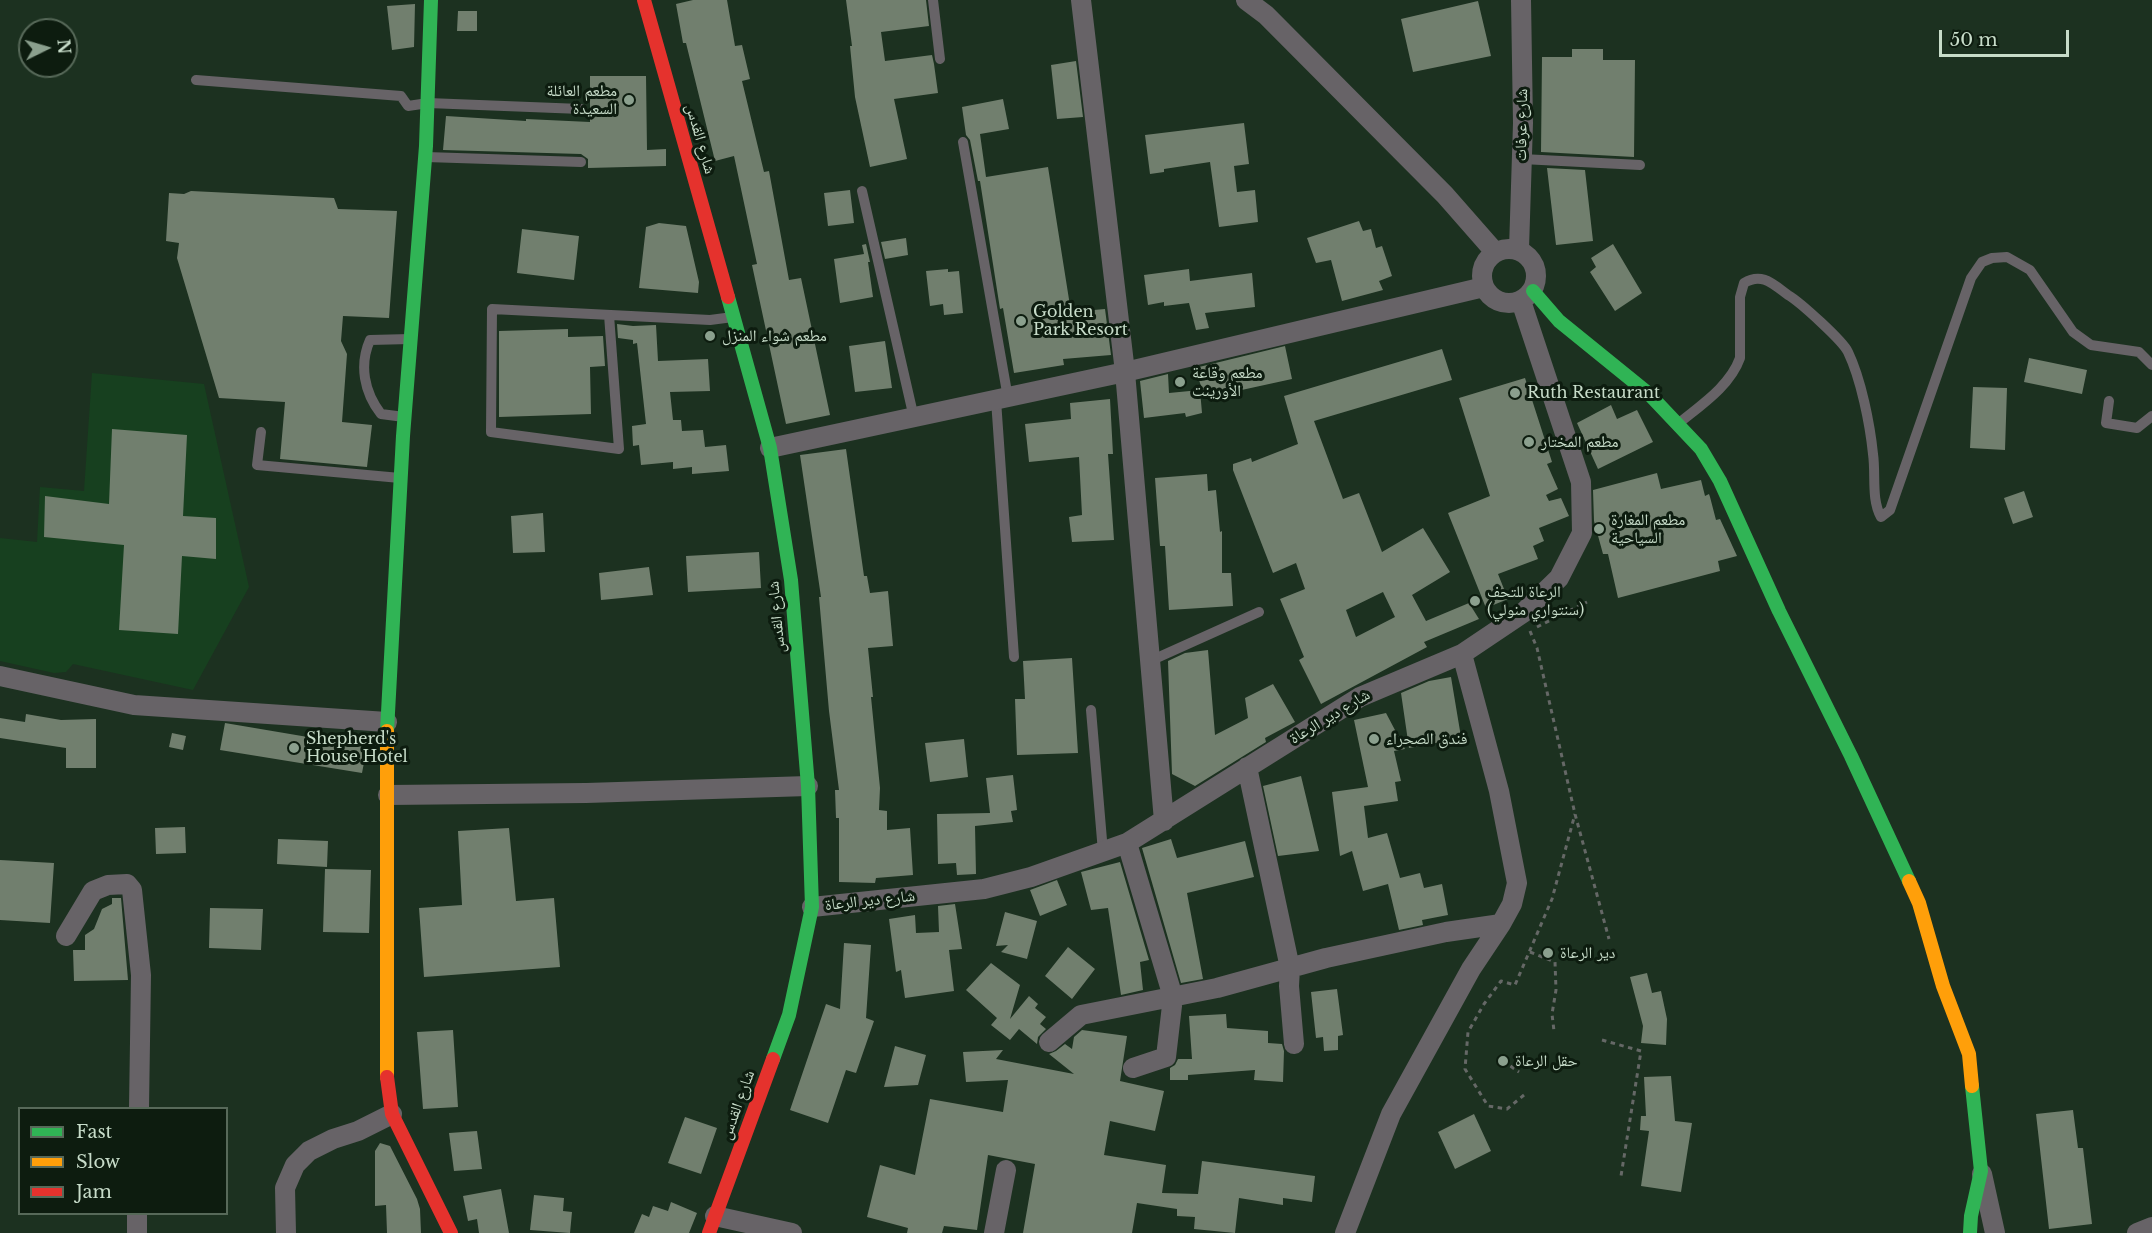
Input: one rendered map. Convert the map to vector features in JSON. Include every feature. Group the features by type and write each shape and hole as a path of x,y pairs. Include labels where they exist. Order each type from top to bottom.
{"street":[{"path":"431,0 425,157 404,417 387,722 387,1086 392,1114 451,1233"},
{"name":"شارع القدس","path":"644,0 770,448 791,580 808,786 812,907 789,1015 712,1225"},
{"path":"1081,0 1125,372 1164,821"},
{"path":"1246,0 1266,15 1436,187 1495,252"},
{"name":"شارع عرفات","path":"1519,249 1522,159 1521,0"},
{"path":"1507,248 1519,249 1532,260 1537,274 1527,296 1509,303 1493,298 1484,287 1482,277 1485,262 1495,252 1507,248"},
{"path":"770,448 1125,372 1484,287"},
{"path":"1527,296 1649,394 1701,448 1720,481 1779,611 1851,756 1919,903 1943,986 1969,1054 1981,1171 1995,1233"},
{"name":"شارع دير الرعاة","path":"812,907 984,889 1032,877 1127,843 1360,697 1462,654 1522,613 1559,578 1582,533 1581,482 1527,296"},
{"path":"1345,1233 1391,1114 1471,969 1512,904 1517,883 1499,791 1462,654"},
{"path":"0,676 134,705 387,722"},
{"path":"1247,767 1290,968 1289,987 1294,1044"},
{"path":"388,795 586,793 808,786"},
{"path":"1127,843 1173,997 1166,1057 1133,1068"},
{"path":"66,936 93,891 108,885 127,884 132,890 141,975 139,1107"},
{"path":"1049,1042 1081,1016 1173,997 1446,932 1501,924"},
{"path":"286,1233 285,1188 295,1165 309,1151 392,1114"},
{"path":"994,1233 1006,1170"},
{"path":"1970,1233 1971,1216 1981,1171"},
{"path":"137,1215 137,1233"},
{"path":"712,1225 792,1233"},
{"path":"2137,1233 2152,1227"}],"lane":[{"path":"933,0 940,59"},
{"path":"196,80 402,96 408,106 428,104 581,110"},
{"path":"963,142 1002,399 1014,657"},
{"path":"425,157 581,162"},
{"path":"1522,159 1640,165"},
{"path":"862,191 914,418"},
{"path":"1679,423 1725,383 1737,368 1740,358 1740,297 1744,283 1752,278 1766,279 1798,301 1848,350 1866,405 1873,454 1875,507 1881,517 1890,510 1971,278 1982,262 1992,258 2007,257 2030,270 2073,332 2091,345 2139,352 2152,365"},
{"path":"609,315 619,449 491,432 492,309 710,320 733,317"},
{"path":"404,417 381,414 371,401 363,356 370,340 410,339"},
{"path":"2109,401 2106,423 2137,428 2152,416"},
{"path":"261,432 258,465 400,478"},
{"path":"1150,661 1259,612"},
{"path":"1091,710 1103,852"}],"path":[{"path":"1587,602 1530,630 1537,648 1575,814 1609,939"},
{"path":"1524,1095 1507,1109 1488,1106 1465,1069 1468,1032 1501,981 1515,985 1552,899 1575,814"},
{"path":"1530,952 1555,963 1556,990 1552,1014 1554,1031"},
{"path":"1602,1040 1641,1051 1621,1176"},
{"path":"1503,1061 1519,1072"}],"shaded area":[{"path":"92,373 204,384 249,587 193,690 73,664 66,672 54,673 0,661 0,538 37,542 40,487 84,491"}],"building":[{"path":"693,0 727,0 735,46 742,45 750,79 742,81 764,172 769,171 789,280 801,278 830,415 786,424 752,265 757,264 734,156 715,161 686,43 683,43 676,4"},
{"path":"846,0 926,0 929,26 881,32 885,61 932,55 934,64 938,93 894,99 907,159 870,167 855,97"},
{"path":"1478,1 1491,56 1413,72 1401,19"},
{"path":"415,4 414,47 392,50 387,6"},
{"path":"458,11 477,11 477,31 457,31"},
{"path":"1572,49 1603,49 1603,60 1635,60 1634,157 1541,152 1542,57 1572,57"},
{"path":"1076,61 1083,117 1057,119 1051,65"},
{"path":"590,76 646,76 647,150 666,149 666,166 588,168 588,159 581,154 443,150 446,116 590,122"},
{"path":"1003,99 1009,129 980,134 986,177 1048,167 1071,312 1105,309 1111,355 1063,359 1064,365 1014,373 1003,308 1000,309 980,181 978,181 970,140 966,135 962,107"},
{"path":"1244,123 1249,164 1234,166 1237,192 1255,190 1258,222 1219,227 1210,162 1164,169 1164,172 1150,174 1145,135"},
{"path":"1547,168 1585,170 1593,241 1556,245"},
{"path":"850,190 854,223 828,226 824,193"},
{"path":"191,191 334,198 338,209 397,211 389,318 343,316 341,341 347,354 342,422 372,425 367,467 280,459 285,402 219,398 177,258 179,243 166,241 169,193 184,194"},
{"path":"1359,221 1363,231 1371,229 1376,248 1382,246 1392,276 1379,281 1383,290 1342,301 1331,260 1316,263 1307,238"},
{"path":"659,223 686,226 699,282 698,293 639,288 646,227"},
{"path":"522,229 579,236 574,280 517,273"},
{"path":"906,238 908,255 885,259 881,242"},
{"path":"866,244 873,297 840,303 834,259 864,254 862,245"},
{"path":"1613,244 1642,293 1615,311 1590,272 1596,267 1591,258"},
{"path":"948,269 948,272 959,271 963,313 944,315 943,304 930,306 926,271"},
{"path":"1189,269 1190,281 1252,273 1255,307 1205,313 1209,328 1196,330 1189,303 1164,306 1164,302 1148,305 1144,275"},
{"path":"617,324 656,325 658,361 708,359 710,391 670,392 673,420 681,420 682,431 703,430 705,447 726,445 729,471 692,474 692,467 673,469 673,462 641,465 639,445 633,446 632,426 646,424 637,343 633,344 633,340 618,338"},
{"path":"568,329 568,337 603,336 605,366 590,367 591,414 499,417 499,331"},
{"path":"885,341 892,388 855,392 849,346"},
{"path":"1285,346 1292,379 1205,398 1195,368"},
{"path":"1442,349 1452,380 1314,421 1343,499 1359,493 1382,552 1423,528 1450,572 1412,595 1426,621 1469,603 1479,619 1424,642 1427,647 1321,704 1299,660 1304,657 1280,599 1305,589 1296,563 1273,573 1233,470 1233,464 1251,458 1252,462 1298,444 1284,396","holes":["1383,592 1395,617 1356,637 1346,610"]},
{"path":"2029,358 2087,370 2082,394 2024,382"},
{"path":"1168,374 1169,393 1200,390 1202,413 1186,417 1185,413 1144,418 1140,381"},
{"path":"1525,378 1552,462 1547,464 1558,489 1546,495 1549,501 1561,498 1569,516 1539,528 1544,541 1533,546 1538,559 1498,574 1508,599 1486,608 1448,513 1490,496 1459,398"},
{"path":"1973,387 2007,388 2005,450 1970,448"},
{"path":"1110,399 1113,454 1108,454 1114,540 1072,542 1069,517 1082,515 1079,457 1029,462 1025,424 1071,419 1070,403"},
{"path":"1611,405 1617,419 1637,410 1653,442 1598,469 1577,423"},
{"path":"112,429 187,435 183,516 216,518 216,559 182,556 178,634 119,630 124,545 44,537 45,496 109,504"},
{"path":"846,449 864,576 867,576 870,593 888,591 893,646 868,648 880,788 879,810 887,811 887,830 910,828 913,875 876,878 875,883 839,882 839,818 836,818 835,790 839,790 829,711 819,597 821,597 800,455"},
{"path":"1657,473 1661,489 1701,480 1705,496 1709,494 1716,520 1720,519 1737,556 1718,561 1720,571 1618,598 1608,554 1603,554 1594,521 1593,490"},
{"path":"1207,474 1208,491 1216,490 1220,532 1222,531 1222,573 1231,573 1233,606 1169,610 1165,546 1160,546 1155,478"},
{"path":"2024,491 2033,517 2013,524 2004,498"},
{"path":"543,513 545,552 513,553 511,516"},
{"path":"759,552 761,588 688,592 686,556"},
{"path":"649,567 653,595 601,600 599,573"},
{"path":"1208,650 1215,735 1248,718 1245,698 1273,684 1295,722 1265,738 1266,742 1195,786 1172,774 1168,661 1185,653"},
{"path":"1072,658 1078,753 1017,755 1015,699 1025,699 1023,661"},
{"path":"1451,677 1462,743 1441,746 1441,742 1409,748 1401,693 1429,681"},
{"path":"1386,713 1405,749 1394,751 1401,781 1395,782 1398,801 1364,806 1368,838 1387,833 1400,878 1420,873 1424,888 1442,884 1448,915 1422,920 1423,925 1399,930 1388,884 1363,891 1352,851 1340,856 1332,792 1368,787 1354,720"},
{"path":"26,714 61,720 96,719 96,768 66,768 66,748 0,738 0,718 25,722"},
{"name":"Shepherd's House Hotel","path":"225,723 367,747 362,773 220,750"},
{"path":"172,733 186,736 183,750 169,747"},
{"path":"964,739 968,777 930,782 925,743"},
{"path":"1013,775 1017,810 1011,811 1013,822 975,826 976,874 957,875 956,863 938,864 937,814 990,813 986,778"},
{"path":"1301,776 1319,851 1278,856 1263,786"},
{"path":"185,827 186,853 156,854 155,828"},
{"path":"509,828 516,901 554,898 560,967 424,977 419,908 462,905 458,831"},
{"path":"278,839 328,841 327,867 277,864"},
{"path":"1171,839 1177,858 1245,841 1254,877 1187,893 1203,979 1181,983 1142,848"},
{"path":"0,860 54,863 50,923 0,920"},
{"path":"1120,862 1149,960 1140,962 1143,990 1121,995 1108,908 1091,910 1081,872"},
{"path":"325,869 371,870 369,933 323,932"},
{"path":"1057,880 1067,905 1040,916 1030,890"},
{"path":"112,898 121,898 128,980 74,981 73,950 85,950 85,935 94,929 102,909 112,904"},
{"path":"955,904 962,949 949,950 954,991 905,998 901,970 896,972 889,919 915,915 916,933 939,932 938,906"},
{"path":"210,908 263,909 261,950 209,948"},
{"path":"1005,912 1037,921 1027,959 1001,952 1008,945 996,946"},
{"path":"844,943 871,945 866,1018 874,1021 856,1073 846,1070 828,1123 790,1110 826,1004 840,1009"},
{"path":"1068,947 1095,969 1072,999 1045,976"},
{"path":"991,963 1020,985 1010,1019 1029,996 1038,1004 1035,1008 1046,1017 1040,1024 1046,1029 1038,1037 1037,1044 1019,1029 1010,1040 991,1025 997,1018 966,990"},
{"path":"1647,973 1652,993 1661,991 1667,1019 1666,1045 1641,1043 1643,1026 1630,977"},
{"path":"1337,989 1343,1035 1338,1036 1338,1050 1324,1051 1323,1037 1316,1038 1311,992"},
{"path":"1226,1014 1227,1028 1268,1031 1268,1043 1282,1044 1284,1051 1283,1082 1254,1080 1255,1070 1188,1075 1188,1080 1170,1080 1170,1068 1178,1059 1192,1059 1189,1016"},
{"path":"453,1030 458,1107 423,1109 417,1032"},
{"path":"1082,1030 1127,1036 1120,1081 1164,1091 1155,1131 1110,1121 1104,1155 1166,1165 1162,1193 1198,1194 1202,1161 1315,1176 1312,1202 1283,1198 1283,1205 1239,1198 1235,1233 1194,1229 1195,1217 1177,1216 1177,1209 1137,1203 1132,1233 1023,1233 1035,1164 988,1155 977,1230 944,1226 942,1233 907,1233 908,1228 867,1217 880,1165 915,1175 930,1099 1003,1112 1008,1080 966,1082 963,1052 1003,1050 996,1059 1074,1074 1049,1054 1065,1044 1072,1049 1074,1037"},
{"path":"895,1046 926,1055 918,1085 884,1087"},
{"path":"1671,1076 1675,1121 1692,1123 1681,1192 1641,1186 1649,1131 1640,1130 1641,1116 1646,1116 1644,1077"},
{"path":"2073,1110 2078,1148 2083,1148 2092,1224 2049,1229 2036,1114"},
{"path":"1474,1114 1491,1151 1455,1169 1438,1132"},
{"path":"685,1117 717,1128 701,1174 668,1163"},
{"path":"477,1131 482,1169 454,1171 449,1133"},
{"path":"380,1143 390,1146 417,1199 420,1209 421,1233 387,1233 386,1205 375,1206 375,1151"},
{"path":"501,1189 509,1233 479,1233 477,1219 468,1221 463,1196"},
{"path":"534,1195 564,1198 563,1211 572,1212 570,1233 530,1230"},
{"path":"671,1202 697,1213 689,1233 634,1233 642,1214 649,1217 653,1206 668,1211"}],"traffic: fast":[{"path":"387,731 403,436 426,146 431,0"},
{"path":"1533,291 1559,321 1649,394 1701,449 1720,481 1779,611 1851,756 1909,881"},
{"path":"728,297 770,448 791,580 808,786 812,907 789,1015 773,1059"},
{"path":"1970,1233 1971,1216 1981,1171 1972,1086"}],"traffic: slow":[{"path":"387,731 387,1077"},
{"path":"1909,881 1919,903 1943,986 1969,1054 1972,1086"}],"traffic: jam":[{"path":"644,0 728,297"},
{"path":"709,1233 773,1059"},
{"path":"387,1077 392,1114 451,1233"}],"place":[{"name":"مطعم العائلة السعيدة","path":"629,100"},
{"name":"Golden Park Resort","path":"1021,321"},
{"name":"مطعم شواء المنزل","path":"710,336"},
{"name":"مطعم وقاعة الأورينت","path":"1180,382"},
{"name":"Ruth Restaurant","path":"1515,393"},
{"name":"مطعم المختار","path":"1529,442"},
{"name":"مطعم المغارة السياحية","path":"1599,529"},
{"name":"الرعاة للتحف (سنتواري منولي)","path":"1475,601"},
{"name":"فندق الصحراء","path":"1374,739"},
{"name":"Shepherd's House Hotel","path":"294,748"},
{"name":"دير الرعاة","path":"1548,953"},
{"name":"حقل الرعاة","path":"1503,1061"}]}
